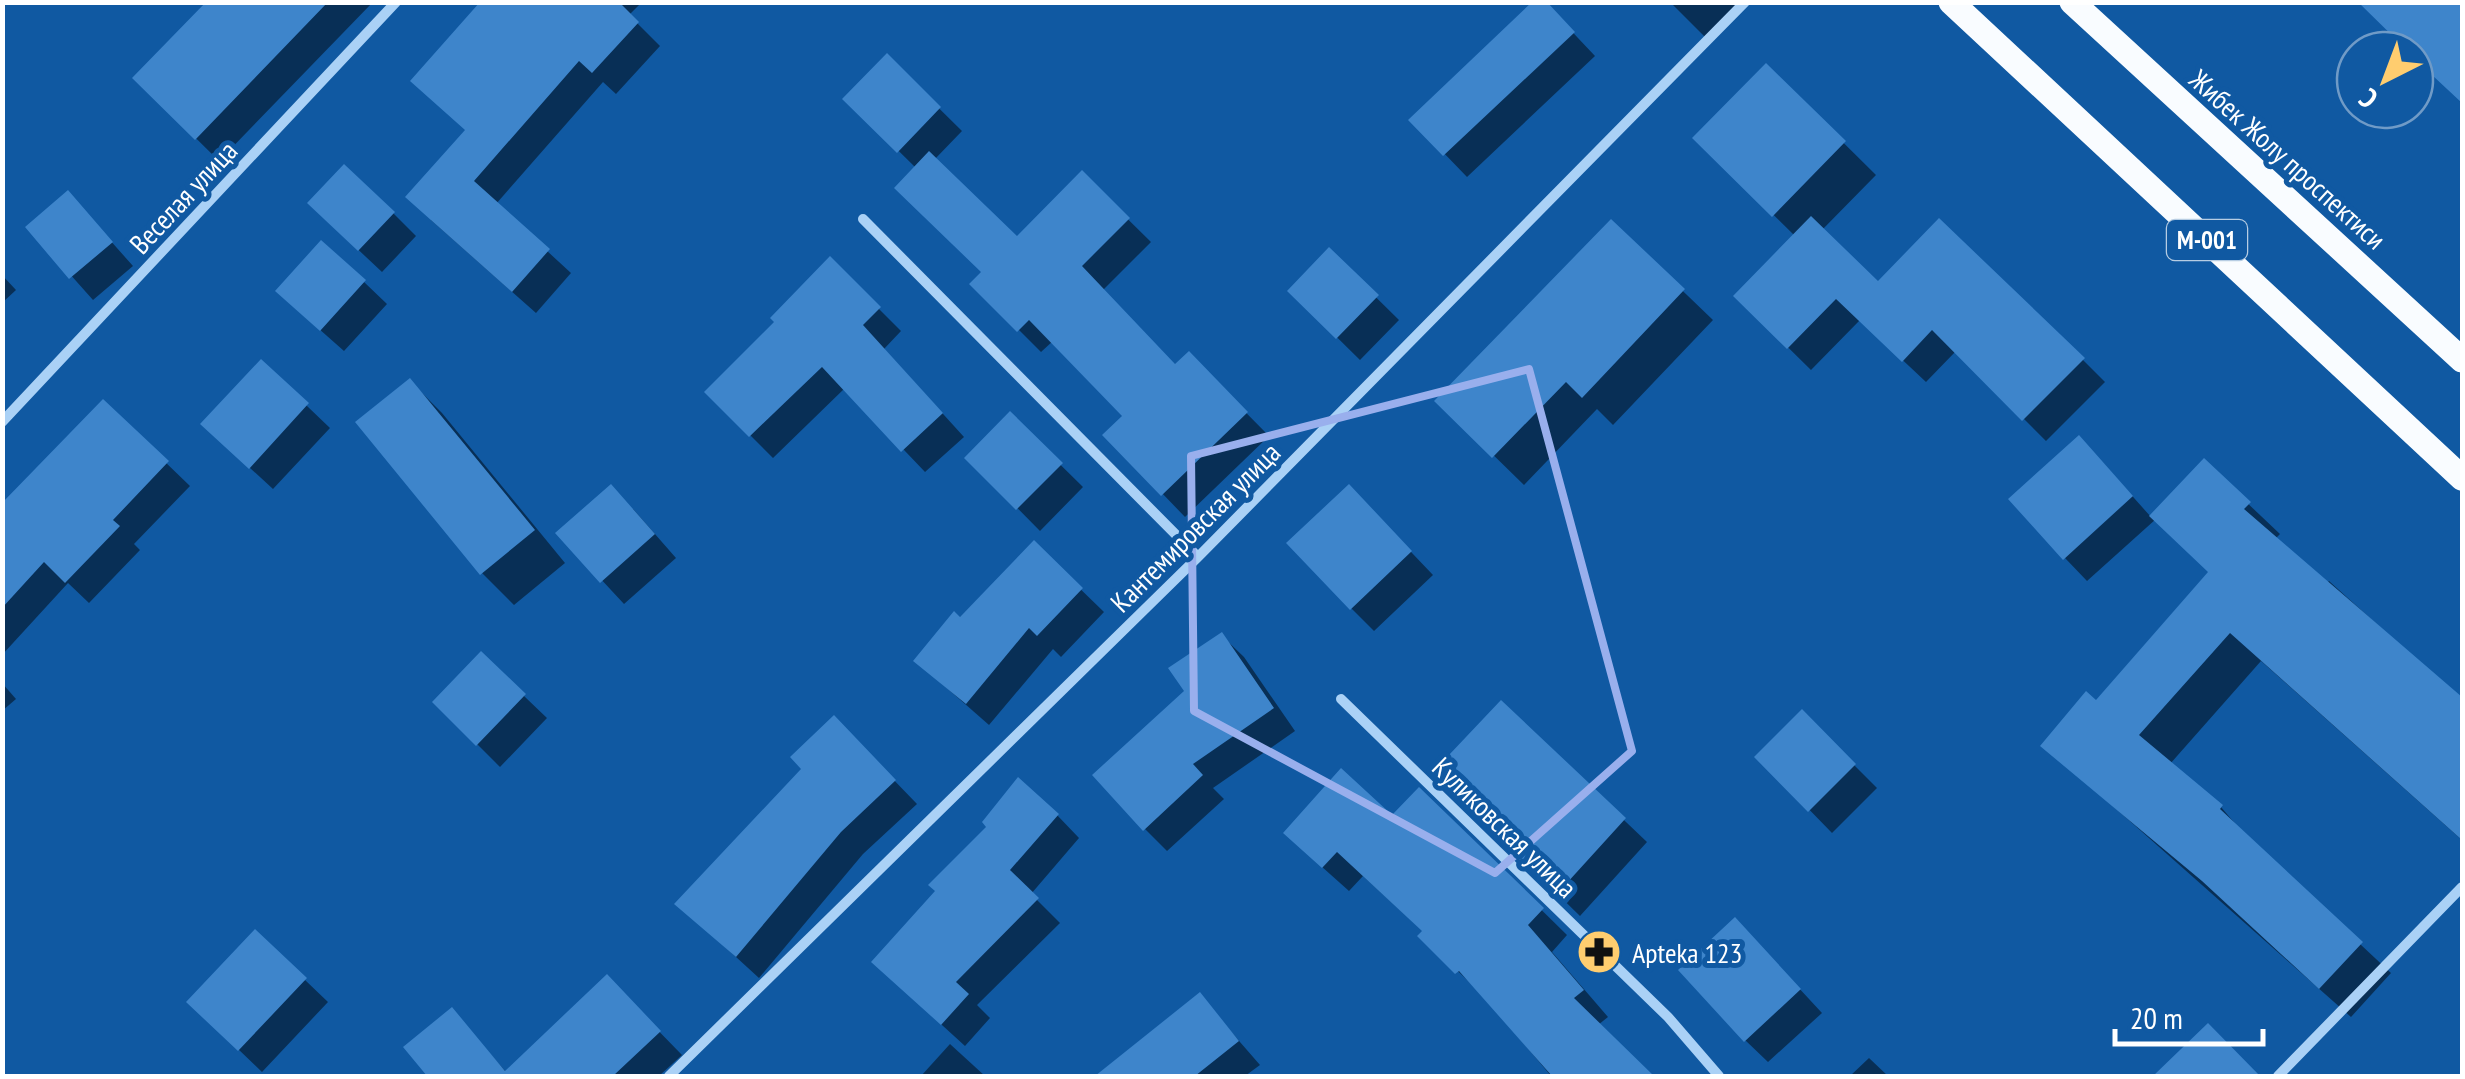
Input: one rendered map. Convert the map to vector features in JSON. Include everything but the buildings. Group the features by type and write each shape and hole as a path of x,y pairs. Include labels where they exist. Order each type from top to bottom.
{"main road":[{"name":"М-001","path":"1950,2 2462,478"},
{"name":"Жибек Жолу проспектиси","path":"2072,2 2462,360"}],"street":[{"name":"Веселая улица","path":"2,422 396,2"},
{"name":"Кантемировская улица","path":"669,1076 1198,557 1746,2"},
{"path":"863,219 1198,557"},
{"name":"Куликовская улица","path":"1341,699 1668,1017 1719,1076"},
{"path":"2278,1076 2462,887"}],"highlighted area":[{"path":"1529,369 1632,751 1495,873 1194,711 1191,456"}],"place":[{"name":"Apteka 123","path":"1599,952"}]}
